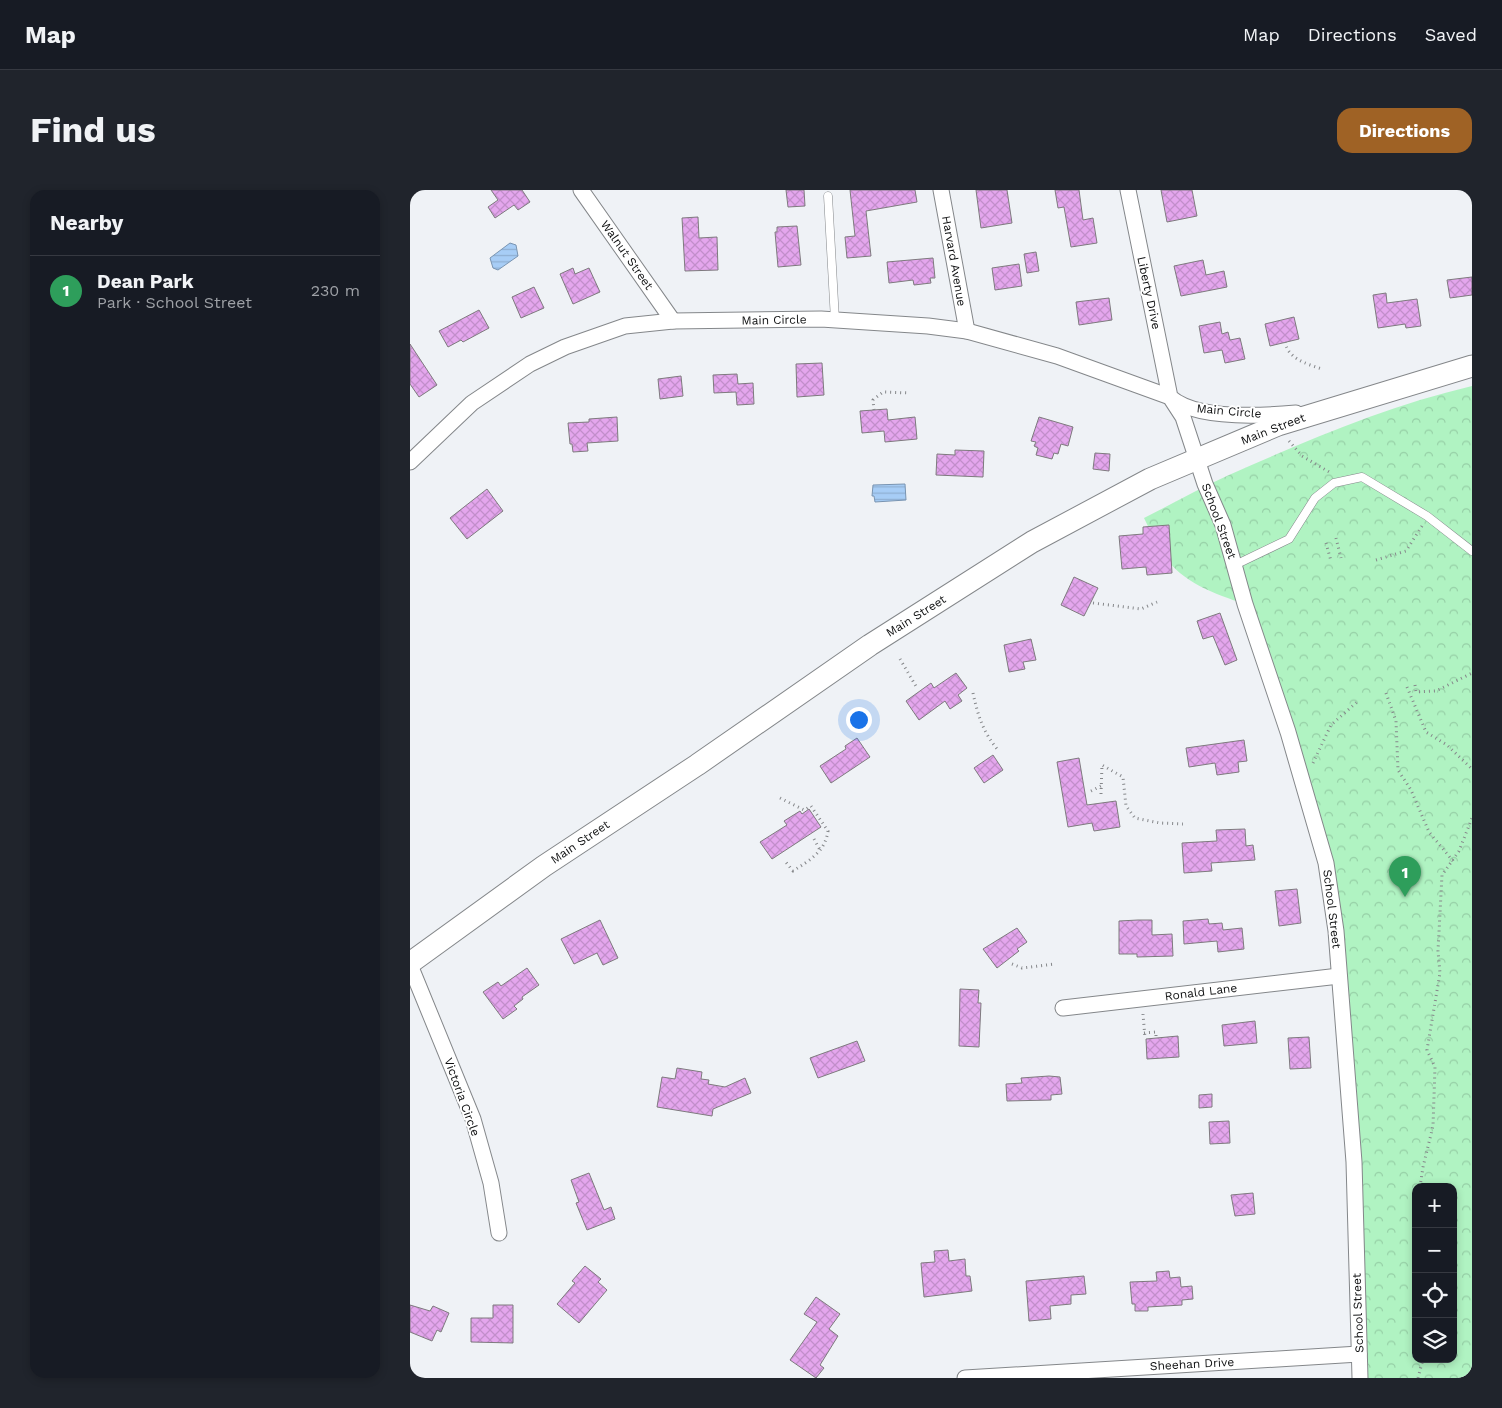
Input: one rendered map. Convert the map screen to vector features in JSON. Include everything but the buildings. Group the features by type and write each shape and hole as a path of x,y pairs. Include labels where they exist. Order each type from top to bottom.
{"main road":[{"name":"Main Street","path":"410,964 544,866 697,765 874,643 1032,542 1143,483 1278,425 1472,366"}],"street":[{"name":"Walnut Street","path":"581,190 673,321"},
{"name":"Harvard Avenue","path":"941,190 967,331"},
{"name":"Liberty Drive","path":"1128,190 1170,397"},
{"name":"Main Circle","path":"412,456 472,403 530,364 565,347 625,326 673,321 835,320 928,326 967,331 1057,356 1170,397 1179,405 1228,414 1278,415 1322,411"},
{"name":"Main Circle","path":"1170,397 1183,417 1198,460"},
{"name":"School Street","path":"1198,460 1223,525 1245,604 1302,779 1326,863 1336,931 1354,1162 1360,1378"},
{"name":"Victoria Circle","path":"410,964 473,1119 491,1183 499,1233"},
{"name":"Ronald Lane","path":"1063,1008 1339,976"},
{"name":"Sheehan Drive","path":"965,1378 1359,1354"}],"lane":[{"path":"828,196 835,320"},
{"path":"1235,565 1289,539 1316,498 1334,483 1345,479 1362,477 1427,516 1472,551"}],"path":[{"path":"1285,342 1286,350 1292,356 1305,363 1322,368"},
{"path":"874,410 873,400 883,392 910,393"},
{"path":"1278,425 1302,456 1326,471 1345,479"},
{"path":"1376,560 1406,551 1427,516"},
{"path":"1336,538 1341,558"},
{"path":"1326,543 1331,561"},
{"path":"1093,603 1140,609 1157,602"},
{"path":"900,659 917,688"},
{"path":"1415,685 1416,692 1436,691 1472,673"},
{"path":"1407,688 1426,732 1447,745 1472,769"},
{"path":"973,693 978,718 984,734 998,750"},
{"path":"1386,694 1396,721 1398,770 1411,790 1429,832 1452,861"},
{"path":"1302,779 1319,753 1331,725 1357,702"},
{"path":"1101,794 1102,765 1123,777 1126,806 1135,818 1160,823 1183,824"},
{"path":"1091,791 1101,786"},
{"path":"780,798 804,810 811,806 828,831 827,839 817,856 793,871 785,861"},
{"path":"1420,1183 1422,1167 1433,1126 1434,1067 1427,1050 1440,973 1438,951 1442,875 1459,851 1472,818"},
{"path":"814,839 820,850"},
{"path":"1012,964 1022,968 1055,964"},
{"path":"1135,1015 1143,1014 1145,1038"},
{"path":"1144,1033 1156,1032 1156,1038"},
{"path":"1418,1378 1422,1363"}],"green space":[{"path":"1472,386 1472,1378 1364,1378 1343,935 1245,604 1200,586 1180,573 1164,555 1144,518 1218,480 1288,449 1409,403"}],"water":[{"path":"510,243 516,245 518,256 498,270 493,268 490,258"},
{"path":"905,484 906,500 875,502 874,496 872,496 873,485"}],"place":[{"name":"Dean Park","path":"1405,897"}]}
